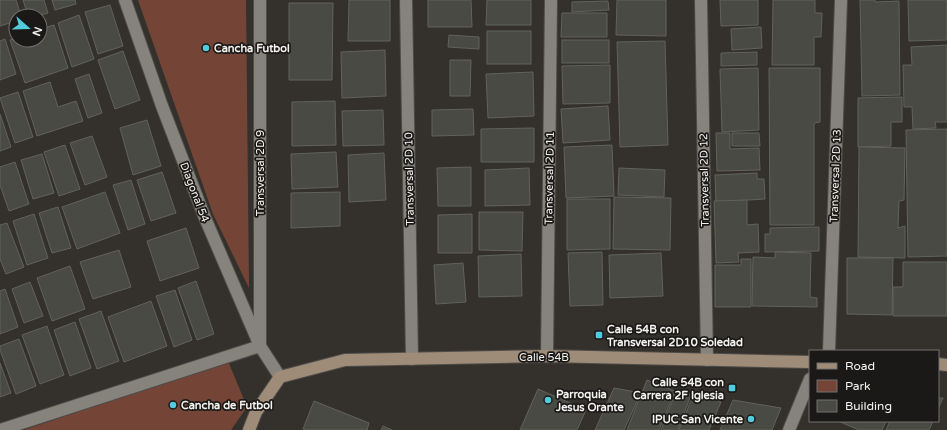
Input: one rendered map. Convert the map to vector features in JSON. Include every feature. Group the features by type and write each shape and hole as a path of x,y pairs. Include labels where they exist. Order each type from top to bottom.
{"street":[{"name":"Diagonal 54","path":"125,0 162,106 205,218 260,346 280,377"},
{"name":"Transversal 2D 9","path":"260,0 260,346"},
{"name":"Transversal 2D 10","path":"406,0 412,359"},
{"name":"Transversal 2D 11","path":"547,356 551,0"},
{"name":"Transversal 2D 12","path":"701,0 707,360"},
{"name":"Transversal 2D 13","path":"829,350 841,0"},
{"path":"0,430 260,346"},
{"name":"Calle 54B","path":"280,377 345,360 547,356 809,362"},
{"path":"249,430 256,412 280,377"},
{"path":"788,430 809,381"}],"green space":[{"path":"138,0 246,0 249,288 213,214"},
{"path":"228,361 247,407 231,430 24,430"}],"building":[{"path":"0,0 16,0 18,8 8,8 8,24 0,26"},
{"path":"23,0 44,0 46,8 26,8"},
{"path":"52,0 75,0 76,4 55,10"},
{"path":"349,0 390,0 390,41 348,41"},
{"path":"428,0 471,0 472,27 428,27"},
{"path":"487,0 531,0 531,25 486,25"},
{"path":"617,0 666,0 666,36 616,35"},
{"path":"720,0 758,0 758,25 721,26"},
{"path":"773,0 815,0 815,13 822,13 821,37 814,37 814,65 772,65"},
{"path":"860,0 875,0 875,2 899,1 900,95 862,96"},
{"path":"908,0 947,0 947,40 909,41"},
{"path":"608,1 609,10 572,12 572,2"},
{"path":"289,3 333,3 332,80 289,80"},
{"path":"110,5 123,46 98,54 85,12"},
{"path":"562,13 607,13 607,37 561,37"},
{"path":"79,15 94,59 72,67 58,23"},
{"path":"54,25 68,68 25,83 13,48 48,48 48,27"},
{"path":"761,27 762,48 732,50 731,29"},
{"path":"487,31 531,31 531,64 487,64"},
{"path":"449,35 479,37 479,49 448,47"},
{"path":"5,39 16,74 0,80 0,41"},
{"path":"562,40 609,40 609,63 562,63"},
{"path":"665,41 668,145 620,147 617,42"},
{"path":"947,45 947,122 935,122 936,128 913,129 912,107 904,107 903,65 912,65 911,47"},
{"path":"385,50 386,96 342,98 341,52"},
{"path":"123,51 140,100 115,109 98,60"},
{"path":"757,52 757,65 721,66 721,53"},
{"path":"450,60 471,60 470,96 450,96"},
{"path":"610,65 610,103 563,104 562,66"},
{"path":"758,68 759,130 722,132 720,69"},
{"path":"769,68 820,68 820,122 814,123 814,225 770,225"},
{"path":"533,72 534,116 488,118 486,74"},
{"path":"89,74 102,113 88,118 75,79"},
{"path":"50,82 58,107 76,101 83,121 37,136 23,91"},
{"path":"18,92 33,137 15,143 0,98"},
{"path":"902,97 902,122 891,122 891,146 858,147 858,98"},
{"path":"335,101 336,145 292,146 292,102"},
{"path":"608,106 610,140 563,143 561,109"},
{"path":"473,109 474,135 432,136 432,110"},
{"path":"383,110 384,145 343,146 342,111"},
{"path":"0,114 11,147 0,151"},
{"path":"147,120 161,166 133,175 120,128"},
{"path":"534,128 534,162 481,162 481,129"},
{"path":"947,129 947,256 908,257 906,130"},
{"path":"716,133 730,133 730,149 759,148 760,170 717,171"},
{"path":"732,133 759,133 760,146 732,146"},
{"path":"92,136 107,177 85,185 70,143"},
{"path":"65,145 80,189 59,196 44,152"},
{"path":"612,145 614,196 566,198 564,147"},
{"path":"859,147 905,148 904,200 899,201 898,228 905,226 905,258 858,257"},
{"path":"336,152 338,187 292,189 291,154"},
{"path":"384,153 386,200 349,202 348,155"},
{"path":"42,154 54,193 33,199 21,160"},
{"path":"15,162 29,204 9,211 0,185 0,167"},
{"path":"471,167 471,206 438,206 437,168"},
{"path":"529,168 530,205 485,206 485,170"},
{"path":"619,168 665,170 664,197 618,195"},
{"path":"162,172 176,213 151,221 137,180"},
{"path":"757,173 757,179 764,179 765,199 716,202 715,175"},
{"path":"131,180 145,224 128,230 113,185"},
{"path":"105,192 120,233 77,249 62,207"},
{"path":"340,192 340,226 291,228 291,193"},
{"path":"614,197 671,198 670,250 613,249"},
{"path":"567,199 610,199 610,249 567,250"},
{"path":"747,200 747,225 758,224 759,252 738,253 739,262 716,263 714,201"},
{"path":"58,207 71,248 52,253 39,213"},
{"path":"479,212 523,212 522,251 479,250"},
{"path":"34,214 48,258 27,265 13,221"},
{"path":"472,214 472,253 438,253 438,215"},
{"path":"7,223 24,267 6,274 0,259 0,225"},
{"path":"819,227 819,251 765,252 765,234 770,234 770,228"},
{"path":"186,228 199,268 160,281 147,241"},
{"path":"119,250 131,287 93,299 80,262"},
{"path":"602,252 603,305 570,306 568,253"},
{"path":"775,252 811,253 810,297 817,298 817,307 752,306 753,257 775,258"},
{"path":"661,253 663,296 610,298 609,255"},
{"path":"521,254 522,296 479,297 478,256"},
{"path":"847,258 893,258 892,315 847,314"},
{"path":"741,259 751,259 751,307 715,307 715,265 741,265"},
{"path":"903,262 947,262 947,316 893,316 893,287 903,287"},
{"path":"463,263 466,302 436,304 434,265"},
{"path":"70,266 85,309 52,321 37,278"},
{"path":"196,281 214,334 197,340 178,288"},
{"path":"30,282 43,316 24,323 12,289"},
{"path":"5,289 18,327 0,334 0,291"},
{"path":"175,290 192,340 174,347 156,296"},
{"path":"151,301 167,346 124,362 108,317"},
{"path":"101,311 119,361 97,369 79,319"},
{"path":"75,322 91,368 70,376 54,330"},
{"path":"47,326 64,375 40,384 22,335"},
{"path":"19,339 36,386 16,394 0,350 0,346"},
{"path":"0,363 11,393 0,397"},
{"path":"647,380 675,391 659,430 627,430"},
{"path":"614,388 641,393 624,430 595,430"},
{"name":"Parroquia Jesus Orante","path":"538,389 586,410 577,430 520,430"},
{"path":"677,389 691,395 678,430 661,430"},
{"path":"695,391 721,402 709,430 679,430"},
{"path":"939,398 943,398 939,407"},
{"name":"IPUC San Vicente","path":"733,400 781,408 772,430 720,430"},
{"path":"314,401 369,423 367,430 303,429"},
{"path":"840,422 886,422 882,430 859,430"},
{"path":"890,422 933,422 929,430 886,430"},
{"path":"383,426 392,430 381,430"}],"place":[{"name":"Cancha Futbol","path":"206,48"},
{"name":"Calle 54B con Transversal 2D10 Soledad","path":"599,335"},
{"name":"Calle 54B con Carrera 2F Iglesia","path":"732,388"},
{"name":"Parroquia Jesus Orante","path":"548,400"},
{"name":"Cancha de Futbol","path":"173,405"},
{"name":"IPUC San Vicente","path":"751,419"}]}
